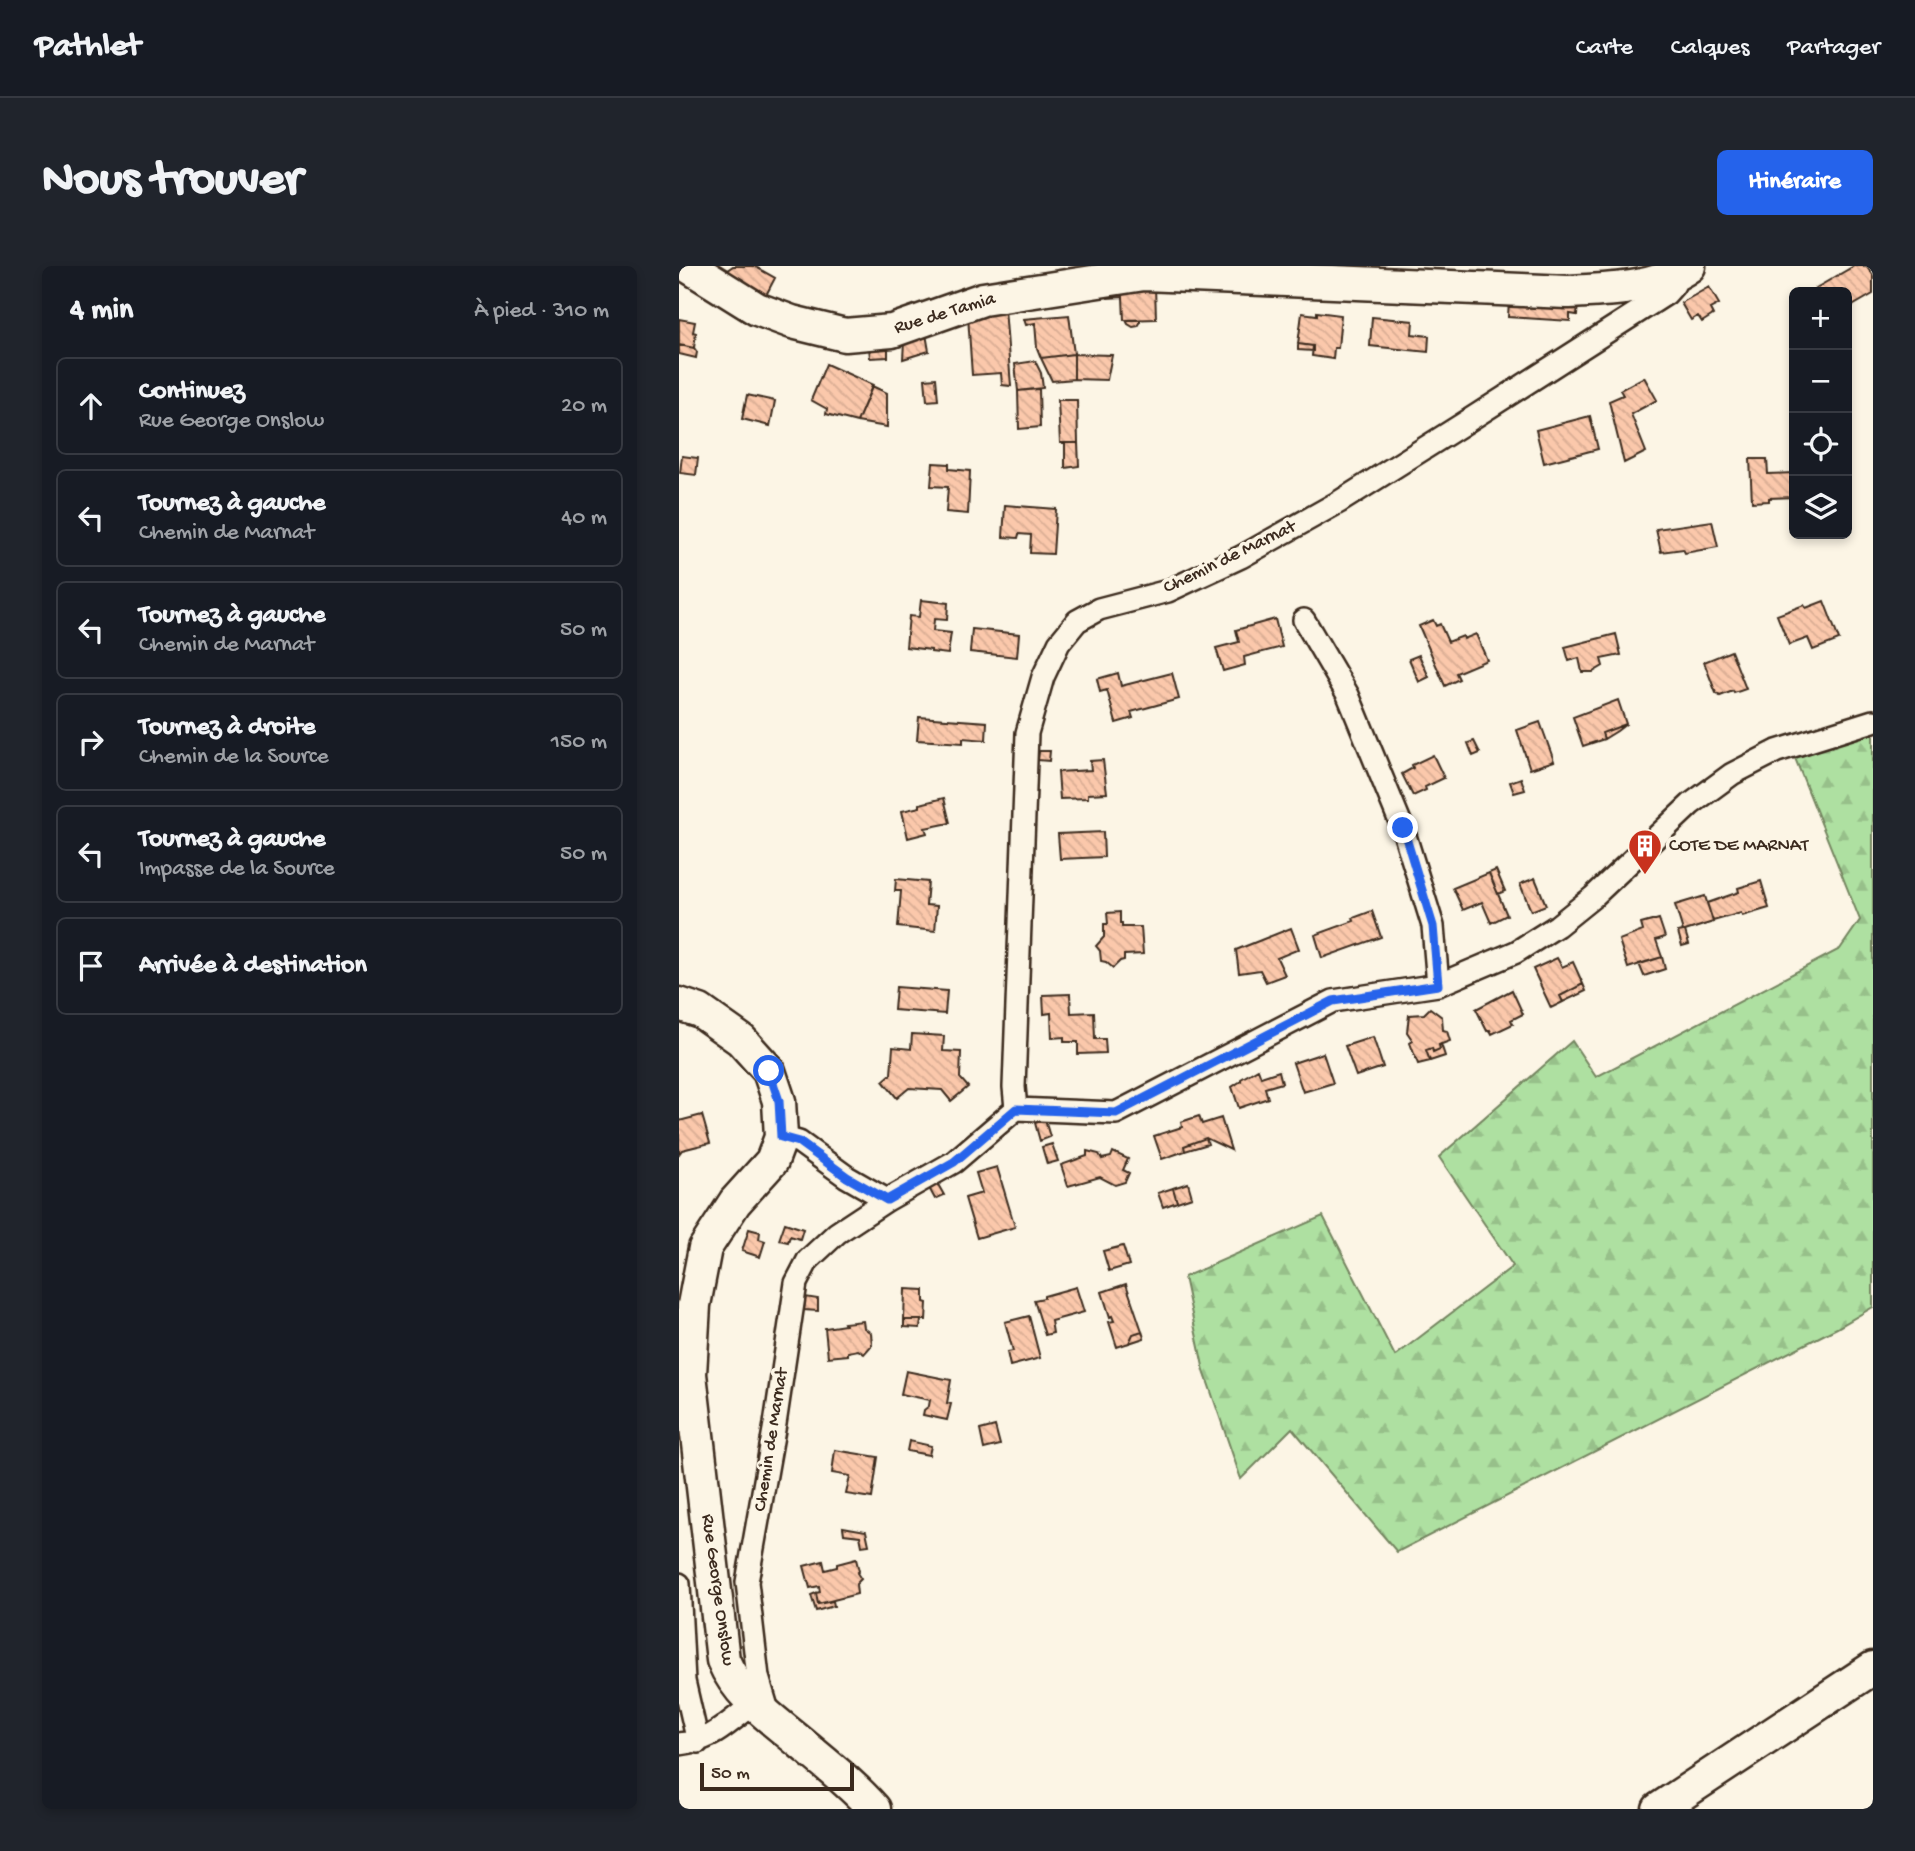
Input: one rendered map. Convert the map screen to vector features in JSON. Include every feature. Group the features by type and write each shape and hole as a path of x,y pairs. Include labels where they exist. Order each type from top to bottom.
{"street":[{"name":"Rue de Tamia","path":"688,266 757,309 792,322 845,335 892,331 983,299 1144,274 1567,292 1625,289 1683,270"},
{"name":"Chemin de Marnat","path":"762,1712 747,1582 796,1283 808,1260 837,1233 887,1200 954,1162 1016,1109 1014,1087 1027,733 1043,677 1059,643 1077,621 1099,609 1168,592 1241,556 1339,502 1666,293 1675,285 1683,270"},
{"path":"1304,620 1348,695 1403,828 1433,926 1438,985"},
{"path":"1016,1109 1116,1113 1333,1001 1438,985 1516,952 1557,926 1593,897 1691,804 1732,774 1777,751 1873,721"},
{"name":"Rue George Onslow","path":"679,1004 700,1011 741,1040 769,1071 779,1101 781,1137 772,1161 735,1202 705,1248 694,1305 690,1374 723,1660 730,1676 762,1712 841,1775 874,1809"},
{"path":"781,1137 799,1142 847,1177 887,1200"},
{"path":"679,1584 689,1743 762,1712"},
{"path":"1659,1809 1873,1668"}],"green space":[{"path":"1873,731 1873,1307 1837,1328 1397,1552 1292,1428 1241,1479 1204,1371 1184,1277 1323,1216 1395,1356 1513,1266 1439,1157 1572,1041 1596,1077 1840,949 1860,920 1795,758"}],"building":[{"path":"733,266 754,266 775,278 765,297 723,273"},
{"path":"1854,266 1867,266 1873,275 1873,294 1852,306 1852,287 1818,287"},
{"path":"1155,286 1156,319 1124,320 1123,297 1108,298 1107,290"},
{"path":"1709,287 1719,304 1710,309 1713,315 1702,322 1698,316 1691,320 1681,303"},
{"path":"1509,299 1578,303 1577,315 1570,314 1570,321 1508,317"},
{"path":"1005,308 1011,386 1002,385 1001,373 972,375 968,316"},
{"path":"1317,312 1341,315 1338,348 1334,348 1333,359 1312,356 1313,346 1298,344 1302,313 1317,315"},
{"path":"1069,315 1074,354 1041,358 1037,348 1035,323 1026,325 1024,319"},
{"path":"1372,317 1413,321 1412,334 1429,336 1428,352 1370,346"},
{"path":"679,319 695,322 694,348 679,345"},
{"path":"1126,320 1140,320 1140,323 1133,327"},
{"path":"926,334 929,351 903,359 904,342"},
{"path":"888,344 888,357 870,358 869,346"},
{"path":"1298,344 1313,346 1313,351 1298,350"},
{"path":"679,345 694,348 697,352 696,358 679,354"},
{"path":"1074,354 1074,379 1052,381 1041,358"},
{"path":"1074,354 1112,355 1107,380 1074,379"},
{"path":"1035,361 1041,373 1043,388 1018,391 1015,364"},
{"path":"826,364 873,385 857,422 826,414 827,409 811,400"},
{"path":"1644,377 1657,400 1631,414 1646,452 1624,463 1609,401 1623,395 1620,390"},
{"path":"936,378 938,400 927,401 925,379"},
{"path":"872,386 887,393 887,427 857,422"},
{"path":"1039,389 1040,427 1019,429 1018,391"},
{"path":"747,395 775,401 770,426 742,419"},
{"path":"1058,400 1077,400 1078,443 1060,443"},
{"path":"1590,416 1598,449 1544,463 1536,430"},
{"path":"1065,443 1078,443 1079,466 1065,468"},
{"path":"682,456 698,458 696,475 680,473"},
{"path":"1750,459 1767,459 1768,474 1789,473 1789,497 1752,502"},
{"path":"933,463 949,464 949,469 970,471 968,514 946,512 948,487 931,486"},
{"path":"1005,505 1056,509 1053,554 1030,553 1031,535 1003,537"},
{"path":"1712,521 1718,547 1685,553 1683,549 1661,552 1656,529"},
{"path":"921,600 948,603 947,620 934,619 933,631 951,633 948,654 906,647 909,616 919,617"},
{"path":"1824,601 1839,640 1813,650 1808,638 1789,645 1777,615"},
{"path":"1275,619 1282,647 1244,657 1245,665 1223,671 1216,648 1239,642 1236,630"},
{"path":"1433,620 1436,626 1440,624 1448,642 1476,634 1487,660 1456,673 1459,679 1445,686 1419,626"},
{"path":"972,629 1019,634 1017,657 970,652"},
{"path":"1616,634 1621,655 1601,659 1603,666 1593,672 1582,672 1579,658 1569,661 1565,647"},
{"path":"1731,651 1746,689 1720,696 1716,693 1704,662"},
{"path":"1419,655 1429,677 1419,682 1409,659"},
{"path":"1118,673 1121,686 1172,673 1179,699 1131,712 1133,718 1116,723 1107,690 1100,692 1097,679"},
{"path":"1618,700 1626,724 1602,733 1604,739 1583,746 1573,717"},
{"path":"919,717 987,722 986,740 963,738 963,743 917,740"},
{"path":"1540,722 1554,761 1530,769 1517,730"},
{"path":"1626,724 1617,731 1604,739 1602,733"},
{"path":"1474,741 1480,753 1473,756 1468,743"},
{"path":"1039,751 1050,751 1049,761 1038,760"},
{"path":"1433,755 1444,778 1413,796 1402,774 1413,768 1412,765"},
{"path":"1103,760 1107,793 1088,794 1088,798 1060,799 1058,772 1091,770 1090,761"},
{"path":"1521,778 1525,790 1514,793 1510,782"},
{"path":"944,798 950,823 925,828 927,833 908,838 902,811"},
{"path":"1103,832 1104,857 1060,859 1058,834"},
{"path":"1496,870 1505,891 1498,894 1489,873"},
{"path":"1489,873 1507,915 1491,923 1482,902 1463,910 1453,888"},
{"path":"1535,878 1546,905 1531,911 1520,884"},
{"path":"896,879 928,882 926,905 937,906 935,931 898,927 901,891 895,891"},
{"path":"1761,881 1769,908 1713,921 1707,903 1739,892 1738,888"},
{"path":"1705,896 1713,922 1685,931 1689,944 1682,946 1678,932 1683,931 1675,905"},
{"path":"1372,911 1381,937 1322,958 1315,935 1354,921 1353,918"},
{"path":"1120,912 1122,927 1141,927 1143,954 1124,955 1124,960 1113,968 1101,961 1100,951 1096,946 1104,937 1104,924 1108,924 1107,913"},
{"path":"1659,919 1665,937 1656,940 1662,957 1628,968 1619,940 1643,931 1641,924"},
{"path":"1291,928 1299,949 1277,958 1285,975 1266,982 1260,970 1239,973 1236,950"},
{"path":"1662,957 1665,969 1644,976 1639,964"},
{"path":"1557,958 1562,967 1573,962 1583,984 1560,996 1563,1002 1551,1008 1533,969"},
{"path":"1583,984 1586,991 1563,1002 1560,996"},
{"path":"896,987 947,991 945,1014 894,1010"},
{"path":"1512,990 1523,1014 1511,1020 1513,1024 1492,1034 1490,1030 1487,1031 1476,1009"},
{"path":"1070,994 1071,1013 1094,1012 1095,1039 1105,1039 1106,1053 1078,1054 1078,1042 1064,1042 1064,1037 1052,1038 1051,1013 1044,1014 1043,995"},
{"path":"1430,1008 1442,1017 1443,1030 1447,1031 1450,1041 1439,1045 1440,1049 1433,1052 1432,1048 1426,1050 1430,1061 1418,1064 1410,1043 1413,1041 1407,1032 1409,1015 1424,1014"},
{"path":"912,1034 944,1036 943,1051 961,1052 960,1078 968,1087 951,1101 942,1090 909,1088 897,1098 883,1081 891,1074 893,1047 911,1049"},
{"path":"1373,1037 1383,1067 1356,1076 1345,1046"},
{"path":"1441,1044 1445,1056 1430,1061 1426,1050 1432,1048 1433,1052 1440,1049"},
{"path":"1323,1053 1333,1083 1303,1092 1293,1063"},
{"path":"1258,1069 1261,1077 1279,1071 1282,1083 1265,1088 1268,1098 1239,1108 1232,1087"},
{"path":"702,1115 710,1143 682,1150 679,1154 679,1121"},
{"path":"1199,1116 1202,1124 1221,1118 1231,1150 1206,1138 1184,1146 1185,1151 1162,1159 1154,1136 1182,1127 1181,1122"},
{"path":"1045,1120 1050,1137 1040,1141 1035,1123"},
{"path":"1206,1138 1208,1144 1185,1151 1184,1146"},
{"path":"1052,1144 1058,1161 1047,1164 1042,1147"},
{"path":"1087,1151 1099,1154 1102,1159 1111,1157 1113,1152 1128,1159 1123,1170 1129,1173 1125,1182 1115,1185 1100,1177 1068,1186 1061,1165 1087,1156"},
{"path":"997,1167 1015,1227 977,1238 965,1198 982,1193 976,1173"},
{"path":"936,1181 944,1195 935,1199 928,1186"},
{"path":"1188,1183 1192,1197 1177,1202 1173,1188"},
{"path":"1173,1188 1177,1202 1163,1207 1158,1193"},
{"path":"785,1223 803,1229 800,1239 790,1236 788,1242 779,1240"},
{"path":"749,1229 760,1232 759,1239 765,1241 760,1257 742,1251"},
{"path":"1123,1246 1129,1265 1109,1271 1103,1251"},
{"path":"1126,1284 1142,1331 1133,1334 1129,1343 1117,1347 1109,1322 1114,1321 1112,1316 1110,1317 1102,1292"},
{"path":"1076,1287 1084,1312 1051,1321 1053,1333 1045,1335 1034,1300"},
{"path":"905,1289 924,1290 924,1302 927,1303 926,1320 904,1320"},
{"path":"805,1297 818,1299 818,1311 804,1310"},
{"path":"1029,1316 1040,1358 1010,1366 1007,1352 1013,1351 1005,1322"},
{"path":"904,1320 921,1320 920,1328 904,1327"},
{"path":"863,1321 864,1328 871,1333 872,1345 864,1354 858,1350 848,1352 848,1355 828,1357 825,1328"},
{"path":"1142,1331 1144,1338 1129,1343 1133,1334"},
{"path":"906,1371 951,1380 947,1403 951,1404 947,1420 923,1415 930,1400 901,1394"},
{"path":"995,1426 1000,1445 984,1449 980,1430"},
{"path":"909,1441 931,1446 929,1455 907,1451"},
{"path":"835,1450 878,1457 872,1498 846,1494 850,1476 832,1473"},
{"path":"843,1527 866,1531 869,1545 862,1546 860,1536 844,1534"},
{"path":"856,1559 859,1571 857,1573 861,1579 856,1584 857,1594 818,1604 816,1593 820,1592 819,1586 810,1588 804,1566 823,1561 825,1570"},
{"path":"816,1593 818,1604 833,1601 834,1606 816,1611 811,1595"}],"place":[{"name":"COTE DE MARNAT","path":"1645,876"}],"route":[{"path":"769,1071 779,1101 781,1137 799,1142 847,1177 887,1200 954,1162 1016,1109 1116,1113 1333,1001 1438,985 1433,926 1403,828"}]}
